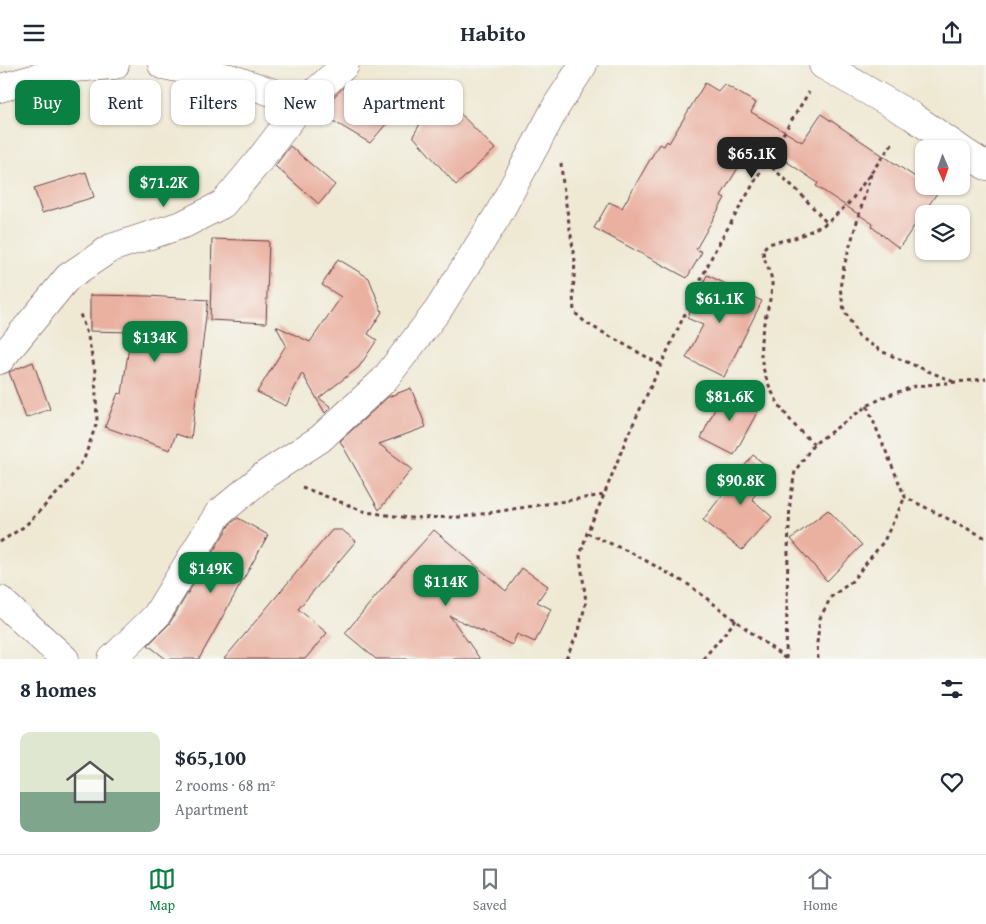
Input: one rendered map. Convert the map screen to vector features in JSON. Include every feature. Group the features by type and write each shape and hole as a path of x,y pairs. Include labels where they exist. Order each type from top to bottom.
{"street":[{"path":"1,84 73,68 115,65"},
{"path":"162,65 230,78 265,90"},
{"path":"328,80 345,65"},
{"path":"112,659 156,616 218,514 266,474 320,439 384,380 438,310 498,215 557,105 583,65"},
{"path":"824,66 912,116 947,140"},
{"path":"0,360 68,277 111,248 184,224 224,204 286,125"},
{"path":"970,156 986,167"},
{"path":"0,600 66,659"}],"path":[{"path":"566,659 579,630 586,602 580,556 587,533 627,437 714,252 766,161 824,66"},
{"path":"814,444 791,422 767,383 760,356 761,336 772,287 772,277 763,258 762,249 768,244 798,237 827,223 850,202 912,116"},
{"path":"561,159 563,185 575,261 574,312 586,323 661,365"},
{"path":"766,161 799,192 827,223"},
{"path":"872,171 844,265 840,288 844,310 859,337 883,352 954,382"},
{"path":"0,542 26,527 66,484 84,459 97,422 95,371 88,337 68,277"},
{"path":"786,659 790,503 795,471 814,444 867,406 886,396 916,386 986,379"},
{"path":"867,406 905,497 986,538"},
{"path":"266,474 366,512 409,518 462,517 604,495"},
{"path":"818,659 817,643 820,618 831,597 851,582 884,541 905,497"},
{"path":"587,533 634,554 689,585 786,659"},
{"path":"703,659 736,620"}],"building":[{"path":"705,83 718,91 724,84 756,103 751,112 802,142 821,114 915,177 915,195 936,195 929,205 915,205 915,225 899,248 872,227 873,224 816,186 818,183 755,140 721,196 725,198 696,249 702,252 687,278 594,228 609,202 622,208 659,144 664,146 667,141 669,143"},
{"path":"344,87 344,125 385,125 370,143 334,122 334,96"},
{"path":"463,116 495,149 456,185 413,136 420,125 463,125"},
{"path":"290,146 335,185 319,204 275,166"},
{"path":"86,172 94,197 42,213 34,188"},
{"path":"212,239 269,241 266,323 210,320"},
{"path":"338,259 369,278 382,312 368,334 377,340 359,367 319,398 331,407 325,413 302,373 286,406 257,392 286,345 276,326 310,342 341,297 322,285"},
{"path":"707,275 762,301 724,377 686,358 703,325 687,318"},
{"path":"90,295 208,300 191,439 176,434 170,450 105,427 118,393 122,394 131,332 90,331"},
{"path":"33,362 50,409 26,418 9,372"},
{"path":"411,388 426,427 379,444 412,469 379,510 340,441 388,397"},
{"path":"724,390 760,407 734,455 701,438"},
{"path":"753,455 773,471 752,499 772,517 742,550 703,520"},
{"path":"828,510 862,545 827,581 791,539"},
{"path":"238,518 268,535 199,659 166,659 148,645 169,624 230,524"},
{"path":"332,530 342,530 356,541 298,609 327,633 305,659 224,659"},
{"path":"434,530 506,591 522,568 548,586 537,602 551,609 535,642 517,634 512,645 450,616 480,659 376,659 345,633"}]}
